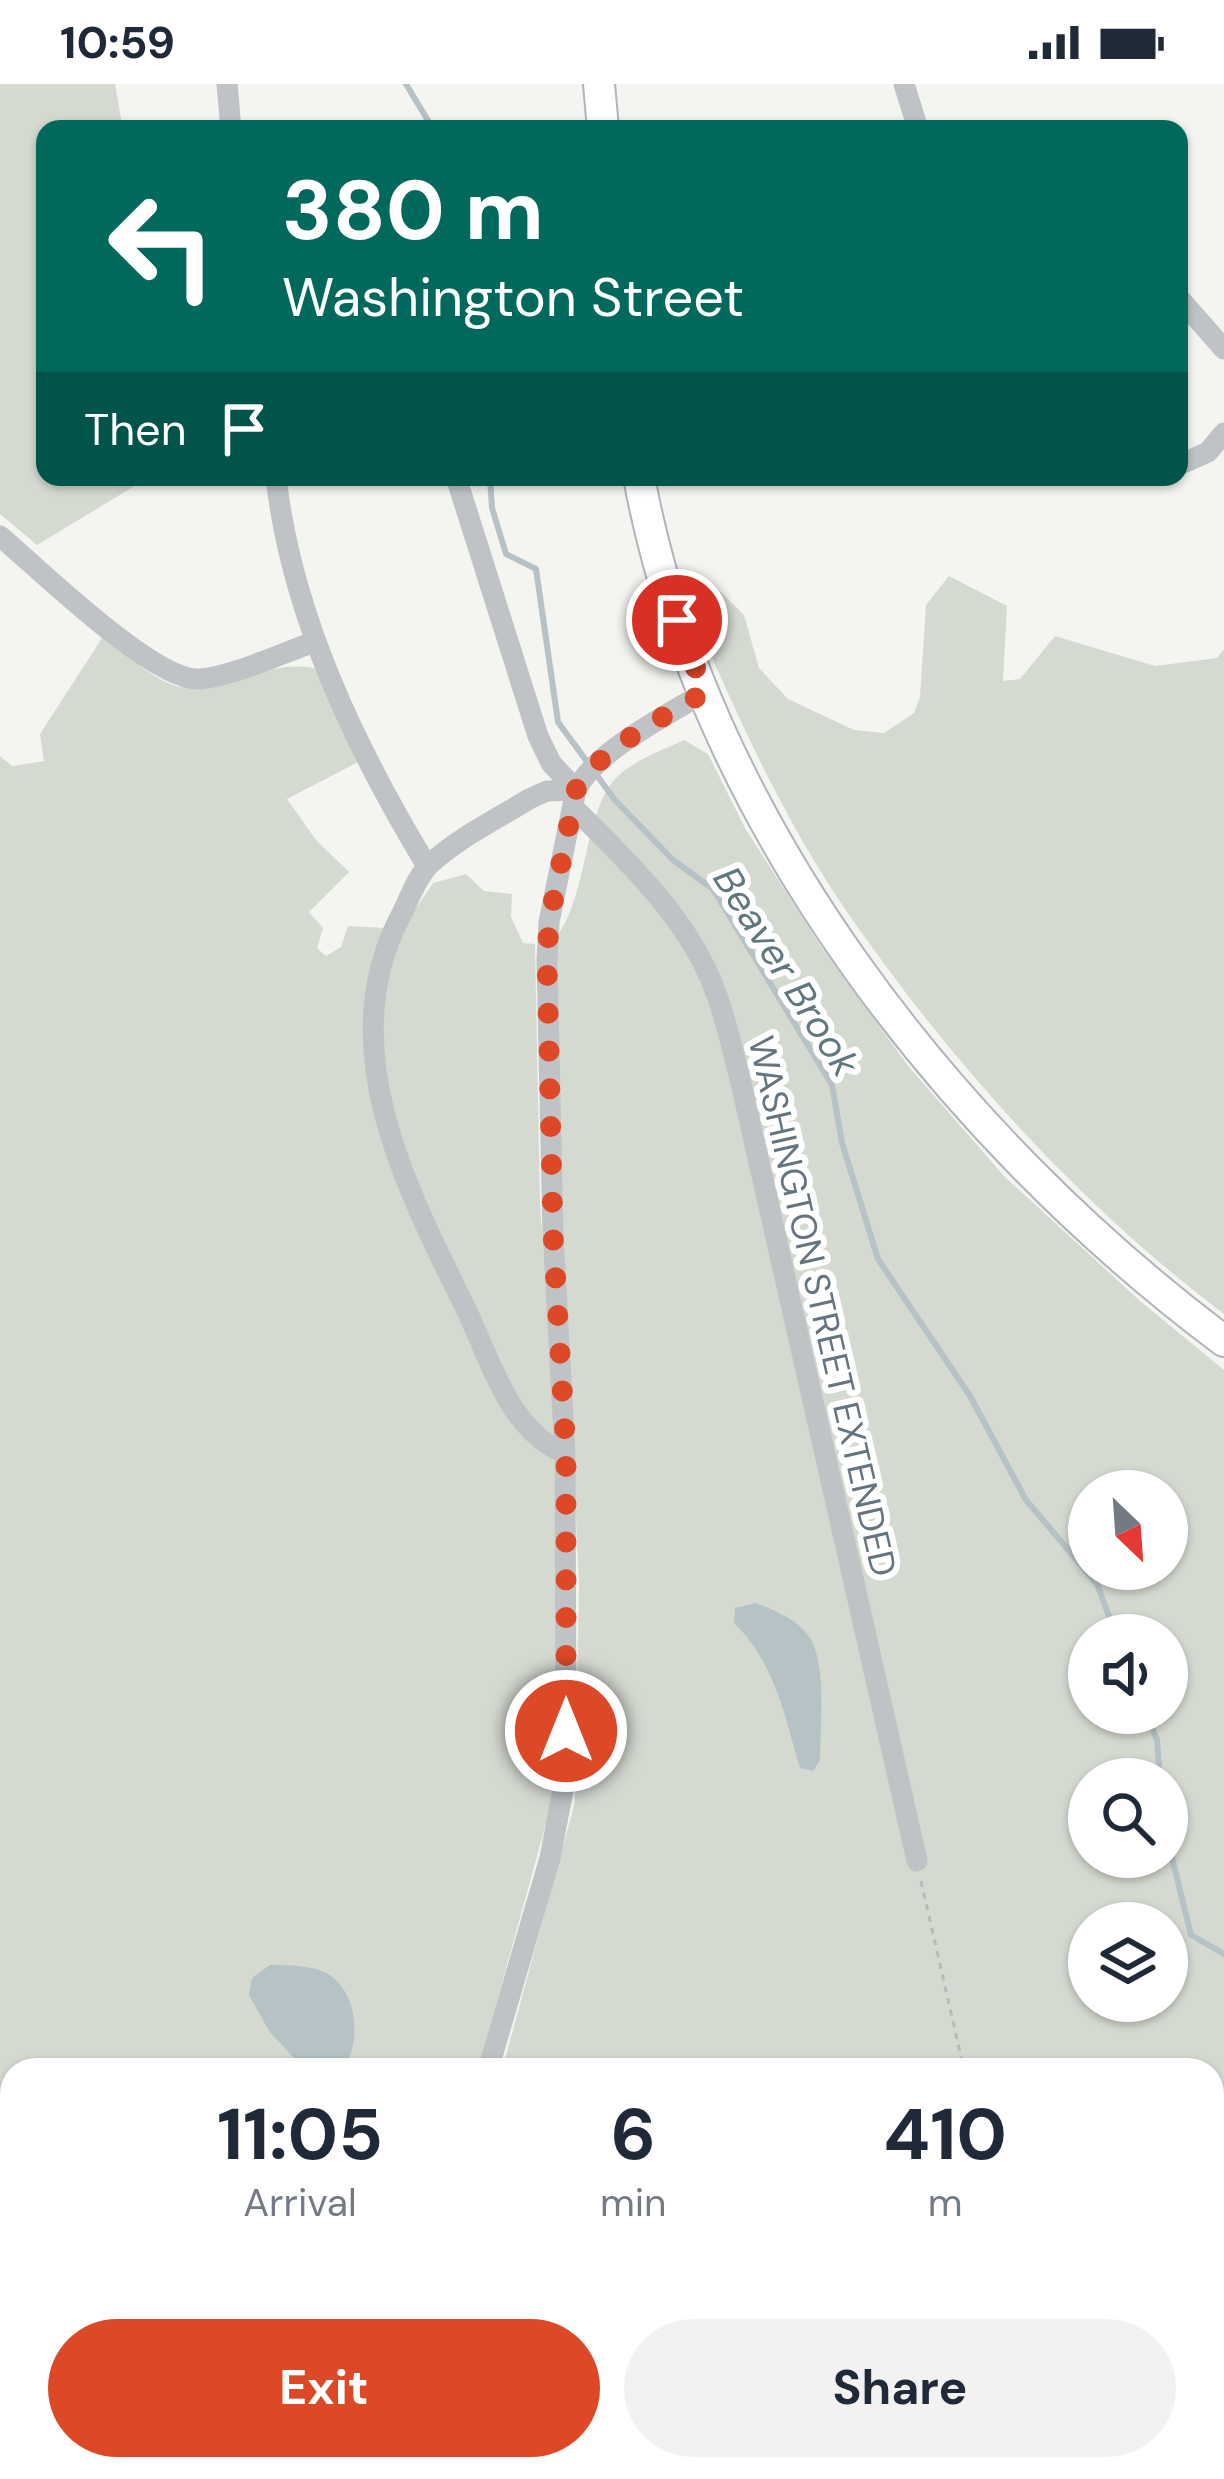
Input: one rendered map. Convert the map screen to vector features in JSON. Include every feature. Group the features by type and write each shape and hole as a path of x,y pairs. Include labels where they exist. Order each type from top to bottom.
{"main road":[{"path":"599,84 602,120"},
{"path":"641,486 657,559 705,692 733,757 816,904 912,1039 967,1104 1085,1225 1224,1341"}],"street":[{"path":"226,84 230,120"},
{"path":"904,84 915,120"},
{"path":"1188,308 1224,349"},
{"path":"1188,460 1208,452 1224,433"},
{"path":"277,486 283,538 314,642 392,805 427,866"},
{"name":"WASHINGTON STREET EXTENDED","path":"459,486 538,736 551,763 686,935 717,994 916,1861"},
{"path":"0,536 148,661 177,678 202,680 314,642"},
{"path":"492,2058 550,1858 563,1790 566,1453 553,1234 549,922 578,792 611,752 705,692"},
{"path":"566,1453 545,1445 520,1420 430,1235 373,1073 372,1027 377,978 390,938 427,866 529,799 547,791 578,792"}],"path":[{"path":"916,1861 961,2058"}],"shaded area":[{"path":"0,84 115,84 121,120 36,120 36,486 134,486 37,545 0,514"},
{"path":"687,576 715,586 744,615 759,668 788,699 854,730 884,733 914,713 920,697 926,605 949,576 1007,606 1003,681 1020,679 1055,636 1155,666 1217,658 1224,649 1224,1314 1070,1180 977,1080 892,974 826,879 778,796 678,579"},
{"path":"104,635 151,673 181,687 214,685 283,667 318,669 360,761 287,799 316,840 349,872 309,912 323,928 317,948 326,956 341,947 348,926 402,929 433,883 466,874 484,891 512,894 511,917 523,943 535,944 540,1202 557,1461 555,1791 481,2058 0,2058 0,756 12,766 44,761 40,734"},
{"path":"684,740 708,754 745,828 820,945 909,1067 1005,1177 1140,1301 1224,1370 1224,2058 505,2058 575,1802 579,1584 559,1163 557,936 575,898 606,791 632,765"},
{"path":"755,1603 799,1626 815,1650 821,1715 820,1760 813,1771 800,1768 769,1672 734,1623 735,1608"},
{"path":"270,1965 300,1966 322,1971 338,1982 354,2019 349,2058 294,2058 269,2031 249,1995 252,1978"}],"waterway":[{"name":"Beaver Brook","path":"406,84 428,120"},
{"name":"Beaver Brook","path":"491,486 506,554 536,569 558,722 588,763"},
{"name":"Beaver Brook","path":"596,774 673,860 713,889 832,1085 842,1143 878,1259 970,1396 1026,1500 1097,1584 1108,1614"},
{"name":"Beaver Brook","path":"1155,1734 1158,1758"},
{"name":"Beaver Brook","path":"1177,1878 1191,1935 1224,1954"}],"route":[{"path":"566,1731 566,1453 553,1234 549,922 576,790 583,777 611,752 705,692 677,620"}]}
